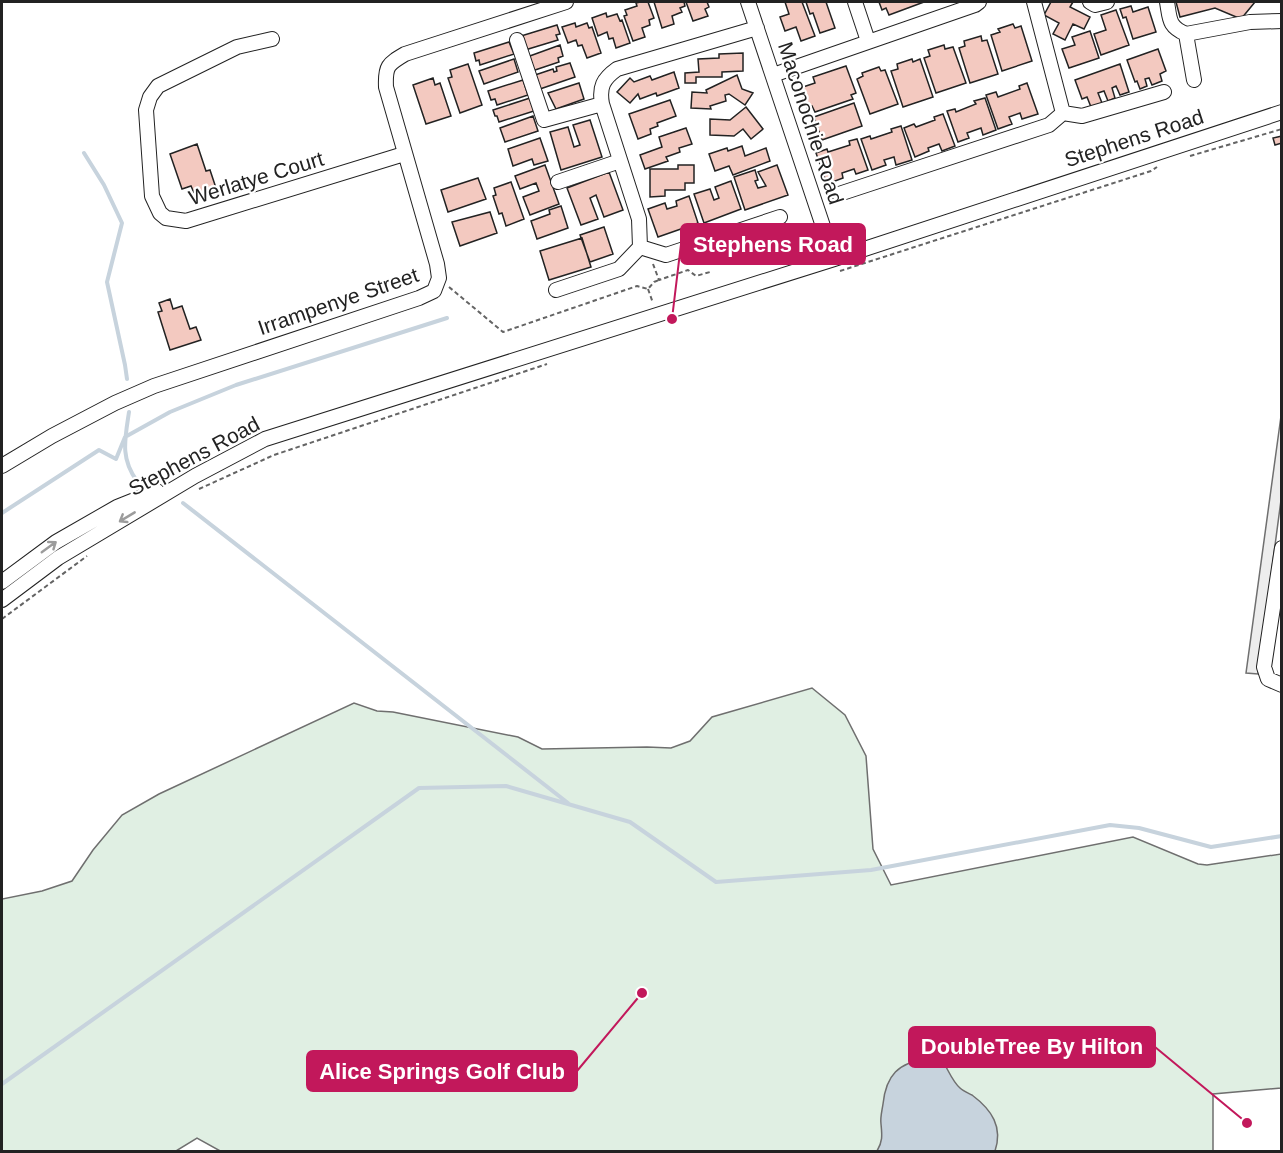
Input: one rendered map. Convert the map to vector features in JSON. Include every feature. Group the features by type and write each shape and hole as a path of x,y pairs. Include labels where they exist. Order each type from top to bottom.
{"street":[{"name":"Irrampenye Street","path":"2,466 114,403 154,386 434,291 439,278 437,264 404,154 386,87 385,72 390,63 405,54 566,2"},
{"name":"Maconochie Road","path":"748,2 836,265"},
{"path":"855,2 868,41"},
{"path":"773,75 979,2"},
{"path":"1034,2 1063,113"},
{"path":"1090,2 1095,4 1107,2"},
{"path":"1167,2 1171,24 1175,29 1186,34 1250,22 1281,21"},
{"path":"556,290 619,269 640,247 639,219 602,104 600,91 607,76 618,69 757,27"},
{"path":"1186,34 1194,80"},
{"name":"Werlatye Court","path":"272,39 237,47 158,86 150,97 146,110 152,196 160,213 175,220 186,221 404,154"},
{"path":"517,40 544,120 602,104"},
{"path":"839,194 1049,125 1063,113 1082,116 1164,92"},
{"name":"Stephens Road","path":"2,600 58,558 195,476 265,439 657,314 836,265 1281,112"},
{"path":"558,182 620,161"},
{"path":"640,247 666,255 780,217"},
{"path":"2,582 56,542 117,507 195,476"},
{"path":"1281,548 1264,667 1268,679 1281,685"}],"path":[{"path":"1187,156 1195,156 1281,129"},
{"path":"836,265 845,271 1151,171 1164,162"},
{"path":"655,251 651,258 658,280"},
{"path":"648,289 658,280 688,270 696,276 710,272"},
{"path":"439,278 503,332 637,286 648,289"},
{"path":"648,289 657,314"},
{"path":"194,492 274,455 548,364"},
{"path":"2,619 91,554"}],"green space":[{"path":"812,688 845,715 866,756 873,849 891,885 1133,837 1198,864 1207,865 1281,854 1281,1088 1213,1094 1213,1151 222,1152 197,1138 176,1151 2,1152 2,899 42,891 72,881 93,850 122,815 159,794 354,703 377,711 393,712 518,737 542,749 671,748 690,741 712,717"}],"shaded area":[{"path":"1281,416 1281,500 1258,674 1246,673"},
{"path":"928,1058 942,1060 957,1085 972,1095 990,1113 998,1134 995,1151 877,1151 882,1138 881,1119 887,1085 901,1067"}],"building":[{"path":"648,2 654,18 649,20 650,25 642,28 645,37 633,41 624,16 627,15 625,10 637,6 636,3"},
{"path":"654,2 684,2 685,6 680,8 682,12 672,16 674,24 662,28"},
{"path":"686,2 707,2 709,7 705,9 708,16 693,21"},
{"path":"785,2 802,2 815,36 801,41 796,27 785,31 780,17 789,14"},
{"path":"806,2 826,2 835,28 820,33 813,13 810,14"},
{"path":"879,2 924,2 889,15 886,8 882,10"},
{"path":"1051,2 1073,2 1070,7 1090,17 1084,29 1073,24 1065,40 1053,34 1059,23 1044,15"},
{"path":"1176,2 1255,2 1241,19 1215,8 1180,17"},
{"path":"1131,6 1133,12 1148,7 1156,32 1133,39 1126,17 1123,18 1120,9"},
{"path":"1116,10 1129,45 1101,55 1094,34 1106,30 1101,15"},
{"path":"606,13 607,17 617,14 620,21 622,20 630,43 616,48 613,38 609,39 607,32 598,36 592,18"},
{"path":"575,23 576,27 587,23 589,28 592,27 601,53 587,58 582,45 578,46 576,40 568,43 562,27"},
{"path":"1013,24 1015,28 1021,26 1032,61 1002,71 991,35 1000,32 998,29"},
{"path":"557,25 560,34 556,35 558,40 525,50 521,36"},
{"path":"1090,31 1099,58 1069,68 1062,49 1075,45 1072,37"},
{"path":"981,36 982,41 987,40 998,74 970,83 959,48 965,46 964,41"},
{"path":"509,42 514,54 480,65 479,60 476,61 474,53"},
{"path":"560,45 563,56 558,58 559,62 532,71 527,57"},
{"path":"944,45 945,49 953,47 966,83 936,93 924,58 930,56 928,50"},
{"path":"1158,49 1166,71 1160,74 1162,81 1152,85 1149,78 1145,79 1147,86 1140,89 1127,60"},
{"path":"743,53 743,71 722,72 722,77 696,77 696,83 685,83 685,73 699,72 698,59 719,58 719,54"},
{"path":"514,59 518,72 484,84 479,71"},
{"path":"912,59 913,62 920,59 933,97 903,107 891,71 898,69 897,64"},
{"path":"570,63 575,77 540,89 535,75 553,69 554,72 557,71 556,67"},
{"path":"468,64 482,105 460,113 448,78 452,77 450,70"},
{"path":"1120,64 1129,92 1120,95 1116,86 1112,88 1115,98 1108,101 1104,91 1098,93 1102,103 1091,107 1087,97 1082,99 1075,80"},
{"path":"846,66 856,93 851,95 853,99 815,112 812,106 807,108 800,88 815,83 813,77"},
{"path":"879,67 881,71 885,70 898,104 870,114 857,79 863,76 862,73"},
{"path":"674,72 679,88 657,96 656,93 640,99 638,94 630,103 617,92 630,78 634,82 650,76 652,80"},
{"path":"737,75 742,89 753,93 745,105 729,94 725,95 726,101 710,106 711,109 691,108 692,92 707,93 706,90"},
{"path":"433,78 435,85 440,83 451,116 426,124 413,85"},
{"path":"523,80 528,95 497,105 495,99 491,100 488,91"},
{"path":"579,83 584,99 556,109 548,93"},
{"path":"1027,83 1038,114 1022,119 1020,113 1009,117 1012,124 998,129 986,95 996,92 998,97 1020,89 1019,86"},
{"path":"530,98 534,111 499,122 495,116 493,110"},
{"path":"985,98 996,130 983,135 981,128 967,133 969,138 958,142 947,111 955,109 956,112 976,104 974,101"},
{"path":"670,100 676,116 657,123 658,126 650,129 651,134 638,139 629,114"},
{"path":"854,103 862,126 822,140 814,117"},
{"path":"746,107 763,129 751,139 743,129 734,136 710,135 710,119 730,120"},
{"path":"943,114 955,146 942,151 939,144 915,157 904,128 914,124 916,127 935,120 934,117"},
{"path":"533,116 538,131 505,142 500,128"},
{"path":"590,120 602,157 561,170 550,132 568,127 574,147 580,145 573,125"},
{"path":"901,126 912,160 896,165 894,157 884,160 886,165 872,170 861,139 870,136 871,139 892,132 891,129"},
{"path":"686,128 692,144 679,148 680,152 666,157 668,161 645,169 640,155 662,147 659,137"},
{"path":"1282,136 1282,143 1275,145 1273,138"},
{"path":"540,138 548,161 534,165 532,159 513,166 508,149"},
{"path":"857,139 868,170 856,174 854,169 842,173 843,178 827,184 816,153 850,145 849,141"},
{"path":"197,144 206,171 210,170 216,188 195,195 191,186 182,189 170,154"},
{"path":"742,146 745,156 766,148 770,161 733,175 729,166 715,171 709,154"},
{"path":"545,165 559,204 530,215 523,197 539,191 536,183 520,189 515,176"},
{"path":"678,165 694,165 694,183 685,183 685,190 665,190 665,196 650,197 650,169 678,169"},
{"path":"777,165 788,195 745,210 734,177 755,170 758,180 755,181 758,188 766,186 758,172"},
{"path":"609,172 623,210 604,217 596,195 590,198 598,219 581,225 567,188"},
{"path":"478,178 486,199 448,212 441,190"},
{"path":"731,181 741,209 704,223 694,194 710,189 714,200 719,198 715,187"},
{"path":"511,182 524,219 506,226 493,196 496,195 494,188"},
{"path":"689,196 698,223 658,237 648,209 665,203 667,209 677,206 676,201"},
{"path":"561,206 568,228 537,239 531,221 550,214 549,210"},
{"path":"490,212 497,233 460,246 452,222"},
{"path":"604,227 613,254 590,262 580,235"},
{"path":"582,238 591,267 549,280 540,251"},
{"path":"170,299 173,309 182,306 190,329 196,327 201,340 170,350 158,312 162,311 159,303"}],"waterway":[{"path":"84,153 104,185 122,223 107,282 127,379"},
{"path":"2,513 99,450 116,459 125,437 170,412 236,385 447,318"},
{"path":"129,412 125,448 128,464 137,481"},
{"path":"183,503 568,803"},
{"path":"2,1084 419,788 506,786 630,822 716,882 871,870 1110,825 1139,828 1211,847 1282,836"}],"place":[{"name":"Stephens Road","path":"672,319"},
{"name":"Alice Springs Golf Club","path":"642,993"},
{"name":"DoubleTree By Hilton","path":"1247,1123"}]}
